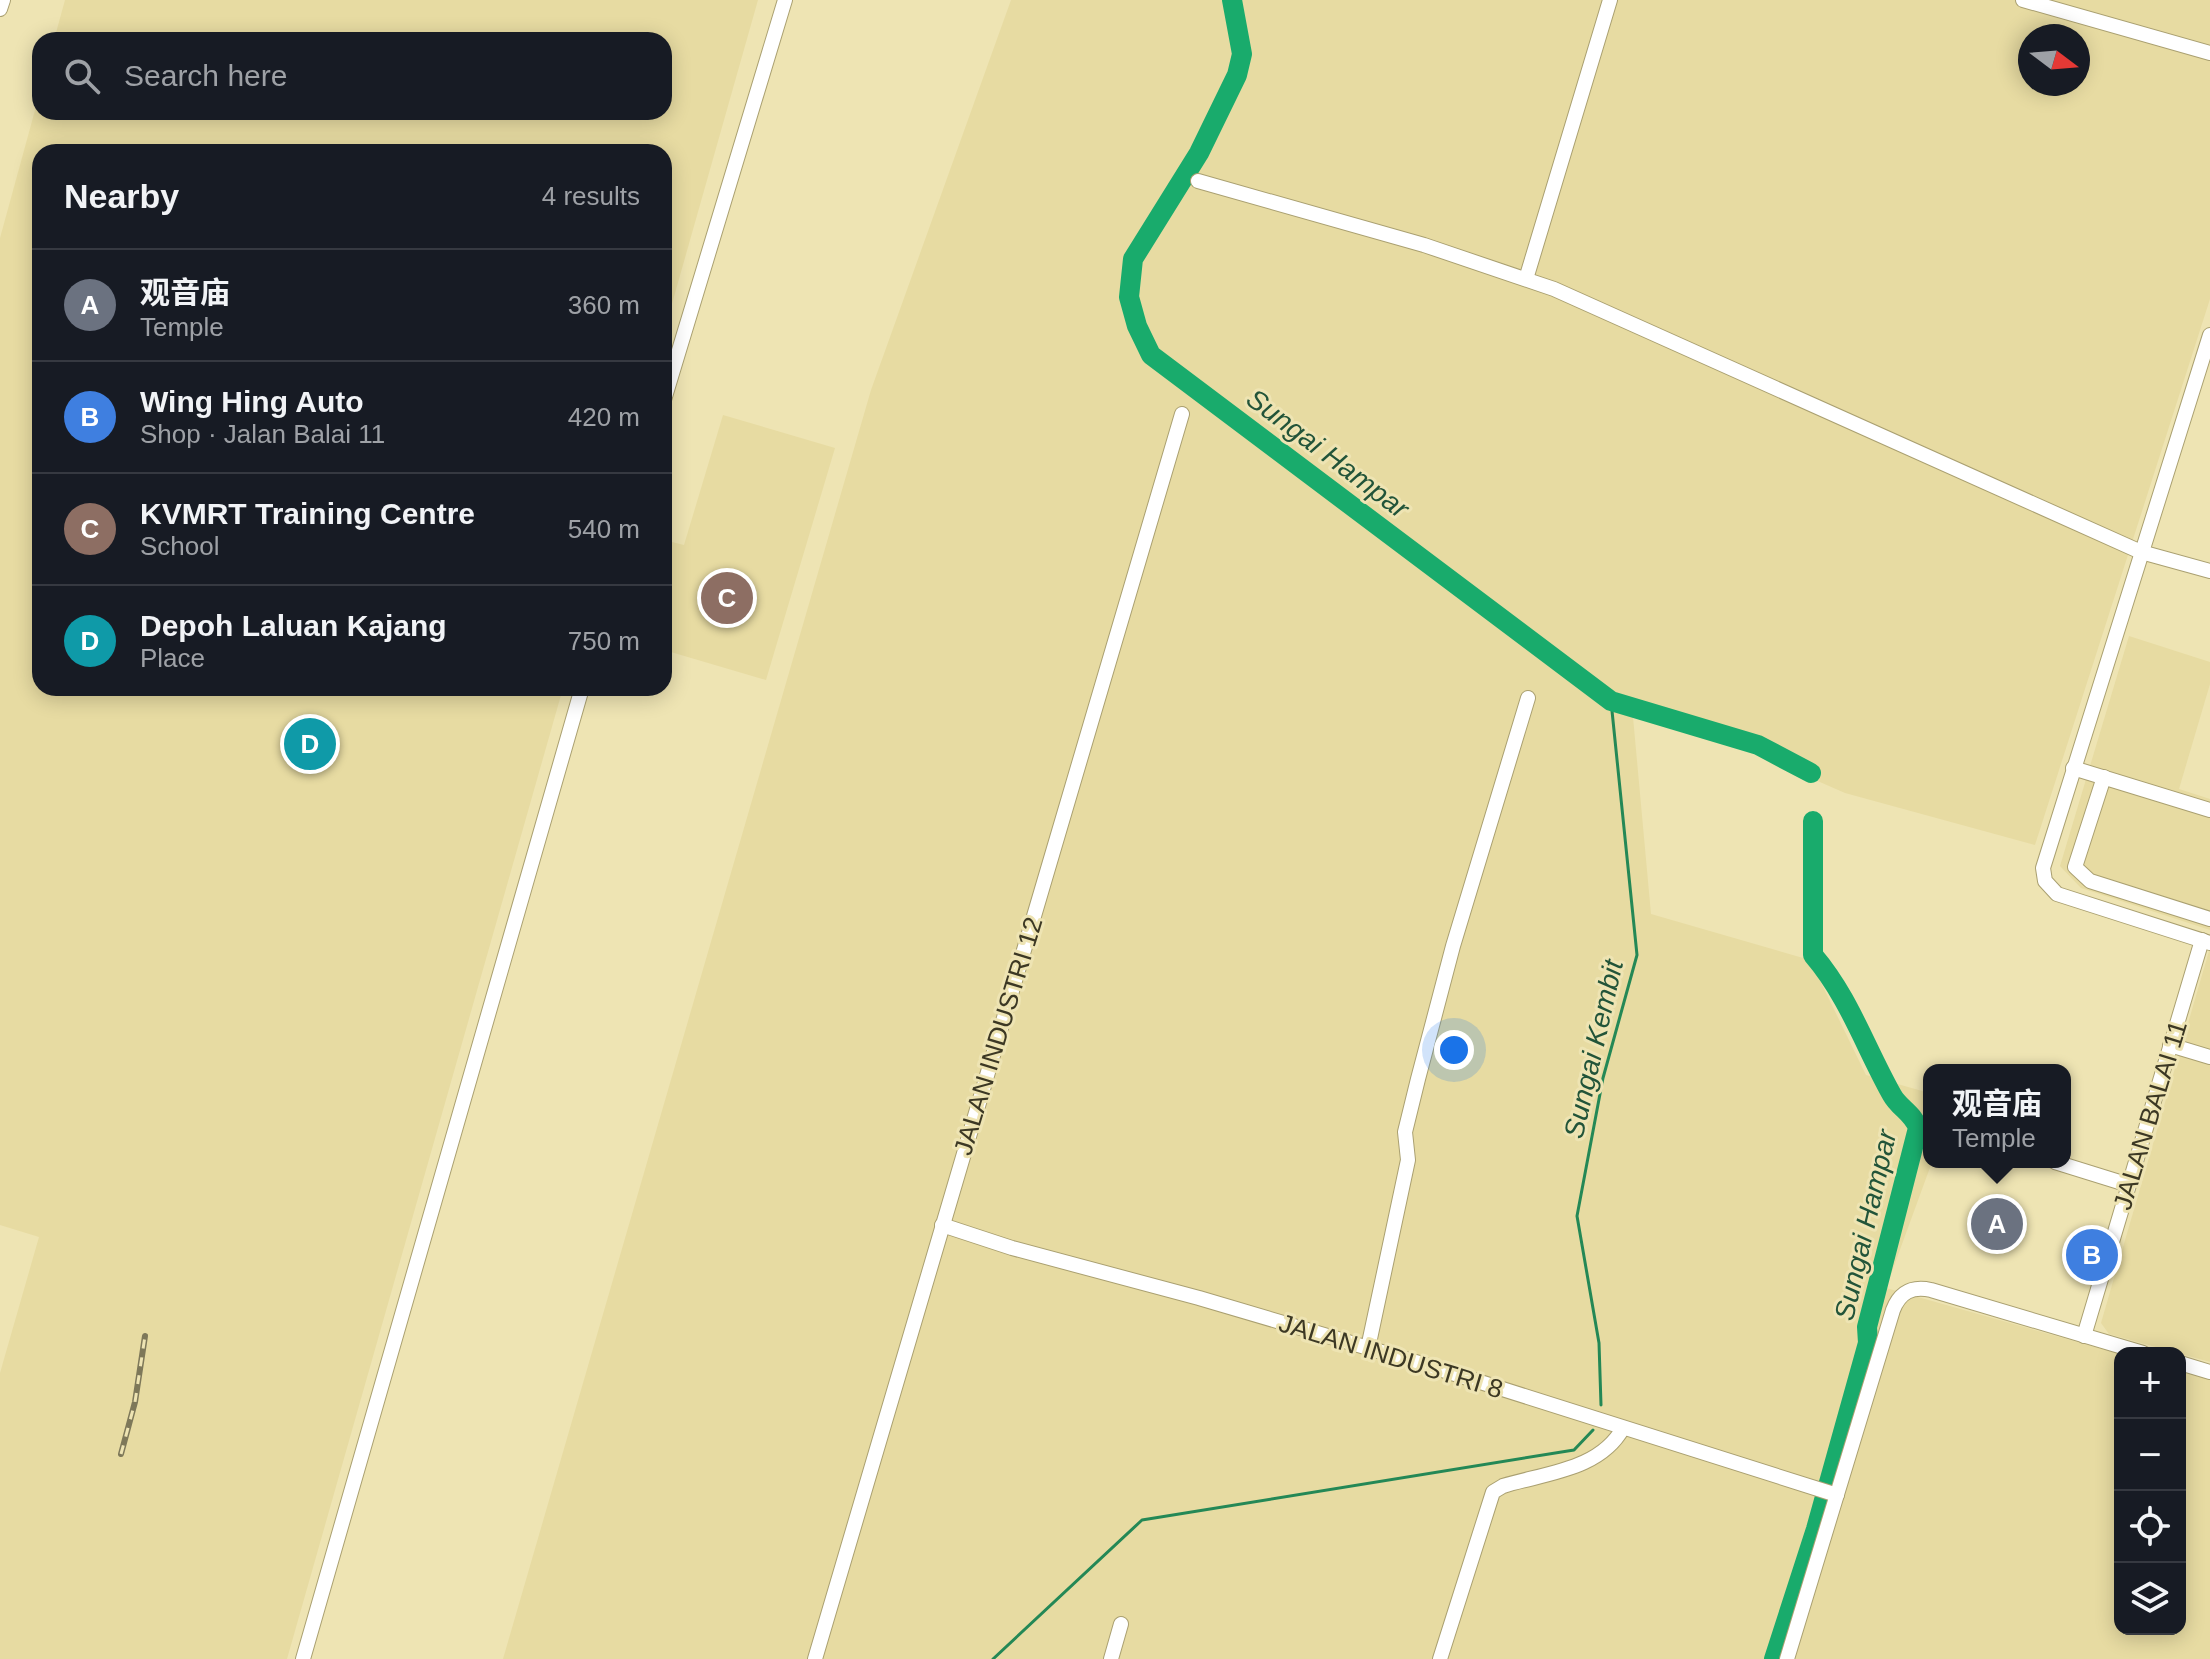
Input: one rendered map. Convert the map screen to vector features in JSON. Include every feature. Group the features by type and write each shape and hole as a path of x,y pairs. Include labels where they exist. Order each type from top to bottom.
{"street":[{"path":"0,9 3,0"},
{"path":"672,374 785,0"},
{"path":"1526,279 1610,0"},
{"path":"2023,0 2210,53"},
{"path":"1198,181 1424,245 1526,279 2141,552 2210,571"},
{"path":"2206,941 2057,894 2045,881 2045,858 2210,335"},
{"name":"JALAN INDUSTRI 12","path":"815,1659 1182,414"},
{"path":"303,1659 580,696"},
{"path":"1368,1348 1400,1205 1408,1160 1405,1132 1418,1079 1453,946 1528,698"},
{"path":"2073,768 2210,810"},
{"path":"2104,777 2075,867 2090,881 2210,919"},
{"name":"JALAN BALAI 11","path":"2084,1336 2170,1045 2206,941"},
{"path":"2170,1045 2210,1057"},
{"path":"2071,1167 2129,1185"},
{"name":"JALAN INDUSTRI 8","path":"942,1225 1012,1248 1368,1348 1830,1493"},
{"path":"1787,1659 1830,1493 1893,1310 1907,1291 1931,1290 2122,1347"},
{"path":"2186,1365 2210,1372"},
{"path":"1440,1659 1493,1492 1593,1460 1611,1447 1623,1428"},
{"path":"1111,1659 1121,1624"}],"shaded area":[{"path":"65,0 758,0 672,304 672,144 32,144 32,696 561,696 287,1659 0,1659 0,1373 39,1237 0,1225 0,238 32,120 672,120 672,32 56,32"},
{"path":"1011,0 2210,0 2210,299 2035,845 1845,793 1749,751 1633,717 1651,914 1810,960 1866,1075 1923,1091 1923,1168 1930,1168 1886,1288 2114,1352 2114,1635 2186,1635 2186,1373 2210,1380 2210,1659 503,1659 871,390"},
{"path":"723,415 835,448 766,680 672,652 672,542 684,545"},
{"path":"2129,636 2210,662 2210,684 2179,789 2210,799 2210,930 2081,888 2060,866"},
{"path":"2210,951 2210,1362 2186,1355 2186,1347 2156,1347 2109,1334 2101,1323"}],"waterway":[{"name":"Sungai Hampar","path":"1232,0 1242,54 1237,75 1199,153 1133,259 1129,297 1137,326 1151,355 1611,701 1758,745 1811,773"},
{"name":"Sungai Kembit","path":"1601,1405 1599,1343 1577,1216 1603,1078 1637,955 1611,701"},
{"name":"Sungai Hampar","path":"1774,1659 1816,1529 1868,1343 1867,1327 1918,1128 1892,1095 1847,1005 1813,955 1813,821"},
{"name":"Sungai Kembit","path":"993,1659 1142,1520 1574,1450 1593,1430"}],"railway":[{"path":"121,1454 135,1402 145,1336"}],"place":[{"name":"KVMRT Training Centre","path":"727,598"},
{"name":"Depoh Laluan Kajang","path":"310,744"},
{"name":"观音庙","path":"1997,1224"},
{"name":"Wing Hing Auto","path":"2092,1255"}]}
